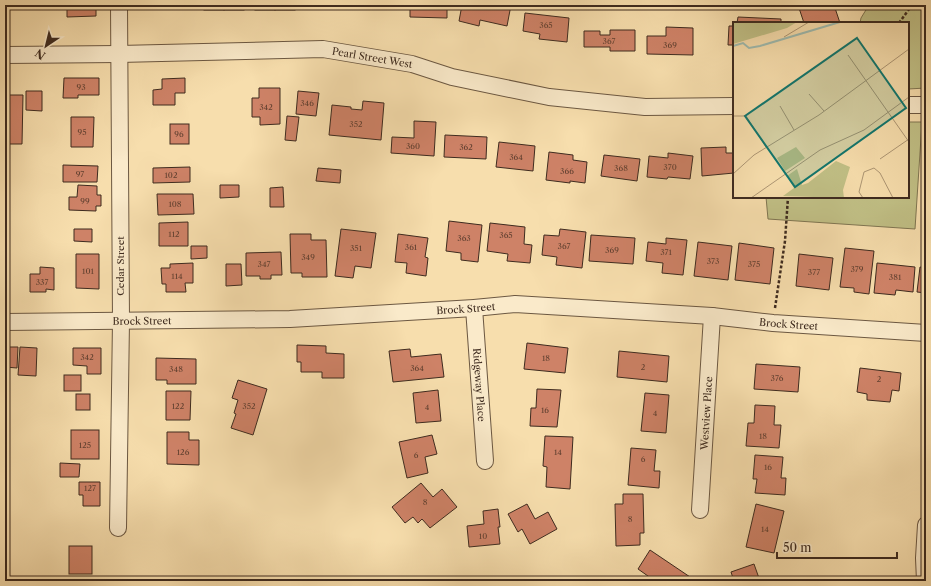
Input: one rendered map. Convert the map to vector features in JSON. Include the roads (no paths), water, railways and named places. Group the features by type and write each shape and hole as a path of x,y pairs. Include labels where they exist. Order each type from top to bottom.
{"street":[{"name":"Cedar Street","path":"118,528 121,321 119,5"},
{"name":"Pearl Street West","path":"5,55 323,49 412,64 452,77 549,97 645,107 733,106"},
{"path":"909,105 926,105"},
{"name":"Brock Street","path":"5,322 290,319 474,308 515,304 712,316 773,323 926,333"},
{"name":"Ridgeway Place","path":"474,308 485,461"},
{"name":"Westview Place","path":"700,510 712,316"},
{"path":"925,581 924,558 926,525"}]}
